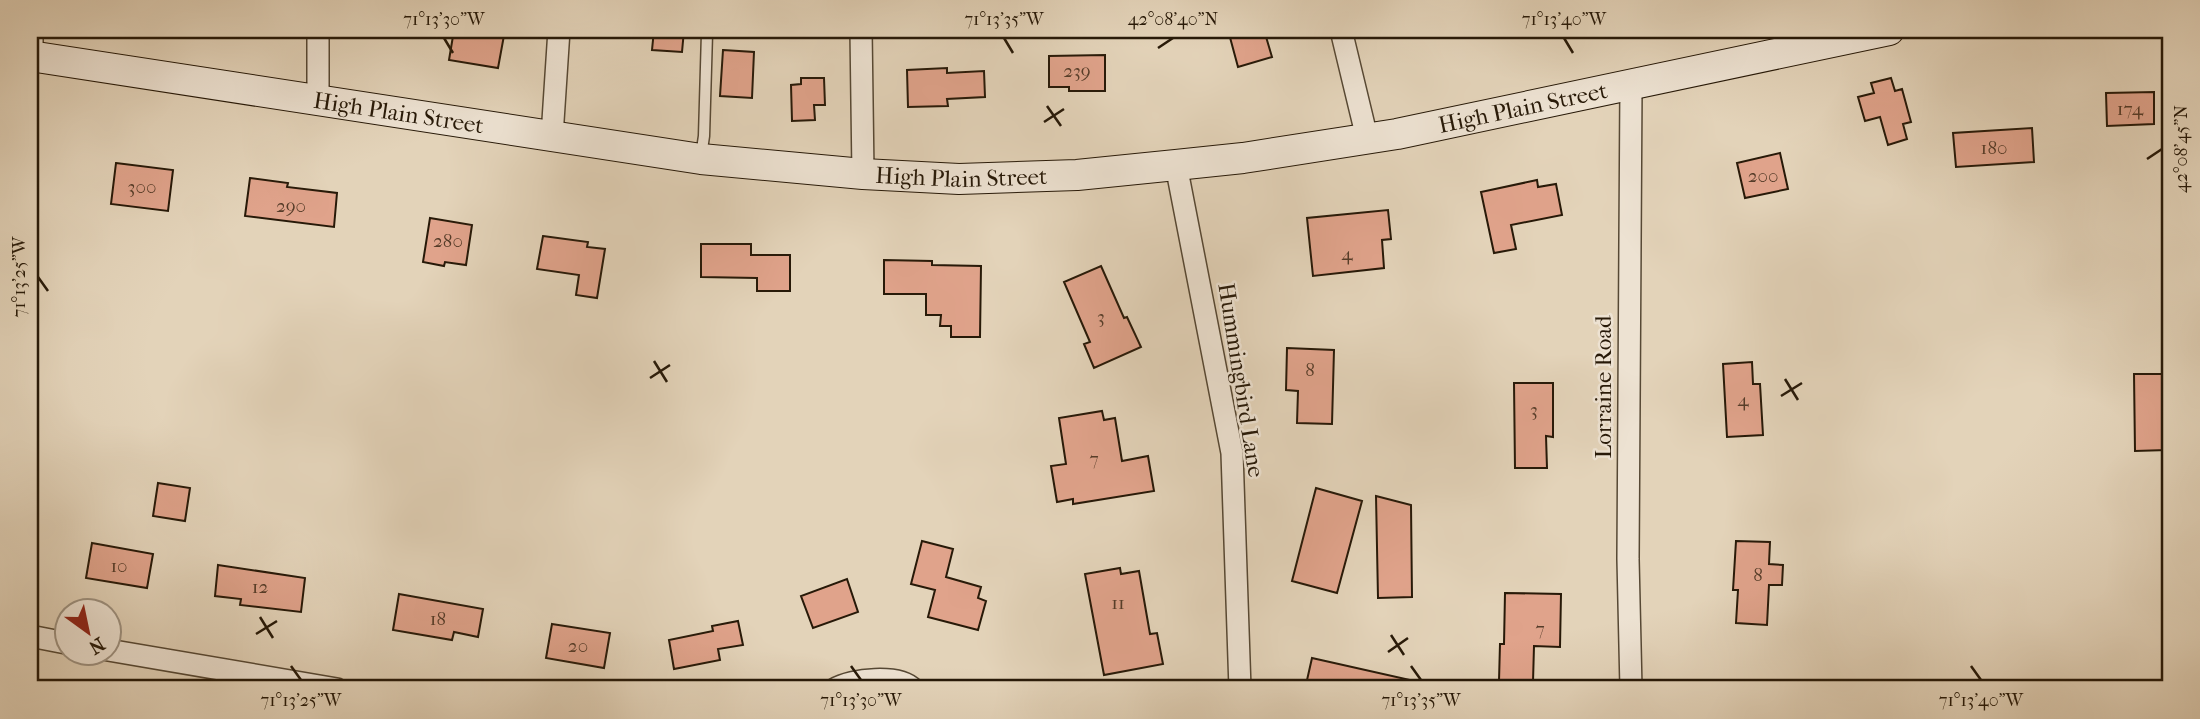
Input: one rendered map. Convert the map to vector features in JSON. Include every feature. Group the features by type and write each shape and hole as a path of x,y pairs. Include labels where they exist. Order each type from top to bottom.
{"main road":[{"name":"High Plain Street","path":"31,47 318,99 701,159 863,174 959,179 1077,175 1176,165 1244,158 1397,134 1889,30"}],"street":[{"path":"318,30 318,99"},
{"path":"552,136 559,30"},
{"path":"861,30 863,174"},
{"path":"1340,30 1367,138"},
{"name":"Lorraine Road","path":"1631,85 1628,545 1631,689"},
{"name":"Hummingbird Lane","path":"1176,165 1232,453 1240,689"},
{"path":"30,636 52,640"},
{"path":"122,652 337,689"},
{"path":"835,689 843,684 884,680 908,684 913,689"}],"lane":[{"path":"701,159 707,33"}],"building":[{"path":"454,30 505,30 498,68 449,60"},
{"path":"654,30 684,30 682,52 652,50"},
{"path":"1228,30 1264,30 1272,57 1238,67"},
{"path":"723,50 754,52 752,98 720,96"},
{"path":"1105,55 1105,91 1069,91 1069,87 1049,87 1049,56"},
{"path":"947,68 947,73 984,71 985,97 947,99 948,106 908,107 907,70"},
{"path":"801,78 824,78 825,105 814,105 815,120 792,121 791,85 801,84"},
{"path":"1891,78 1895,91 1902,89 1911,122 1903,124 1907,139 1888,145 1880,117 1865,121 1858,97 1874,93 1871,83"},
{"path":"2154,92 2154,124 2107,126 2106,93"},
{"path":"2032,128 2034,162 1956,167 1953,133"},
{"path":"1780,153 1788,189 1745,198 1737,163"},
{"path":"116,163 173,170 168,211 111,204"},
{"path":"250,178 288,183 287,187 337,193 334,227 245,216"},
{"path":"1537,180 1538,187 1556,184 1562,215 1511,225 1516,249 1494,253 1481,192"},
{"path":"1388,210 1391,239 1382,240 1384,268 1313,276 1307,218"},
{"path":"430,218 472,225 466,265 445,262 444,266 423,262"},
{"path":"543,236 588,242 587,247 605,249 597,298 576,295 579,275 537,269"},
{"path":"701,244 751,244 751,255 790,255 790,291 757,291 757,278 701,277"},
{"path":"884,260 981,266 980,337 951,337 951,326 940,326 941,315 926,315 926,294 884,294"},
{"path":"1101,266 1124,318 1127,317 1141,347 1094,368 1084,344 1090,342 1064,282"},
{"path":"1287,348 1334,350 1332,424 1297,423 1298,391 1286,390"},
{"path":"1752,362 1753,384 1760,384 1763,435 1727,437 1723,364"},
{"path":"2134,374 2170,374 2170,419 2166,420 2167,450 2135,451"},
{"path":"1514,383 1553,383 1553,437 1546,436 1547,468 1515,468"},
{"path":"1102,411 1104,420 1115,418 1122,461 1148,456 1154,491 1073,504 1073,499 1057,502 1051,466 1066,464 1059,418"},
{"path":"158,483 190,488 185,521 153,516"},
{"path":"1316,488 1362,501 1337,593 1292,581"},
{"path":"1376,496 1411,505 1412,597 1378,598"},
{"path":"922,541 953,549 946,577 981,587 978,598 986,601 978,630 928,617 935,590 911,584"},
{"path":"1736,541 1770,542 1769,564 1783,565 1782,585 1769,585 1767,625 1736,623 1738,590 1733,590"},
{"path":"92,543 153,554 147,588 86,578"},
{"path":"218,565 305,578 301,612 240,605 241,599 215,596"},
{"path":"1120,568 1121,574 1139,571 1150,634 1157,633 1163,664 1104,675 1085,574"},
{"path":"847,579 858,612 813,628 801,596"},
{"path":"1505,593 1561,594 1560,647 1534,646 1533,682 1499,681 1500,644 1504,644"},
{"path":"399,594 483,609 478,637 454,632 452,640 393,630"},
{"path":"738,621 743,645 718,649 720,660 674,669 669,640 713,631 712,626"},
{"path":"552,624 610,633 604,668 546,658"},
{"path":"1312,658 1410,680 1409,689 1305,689"}]}
